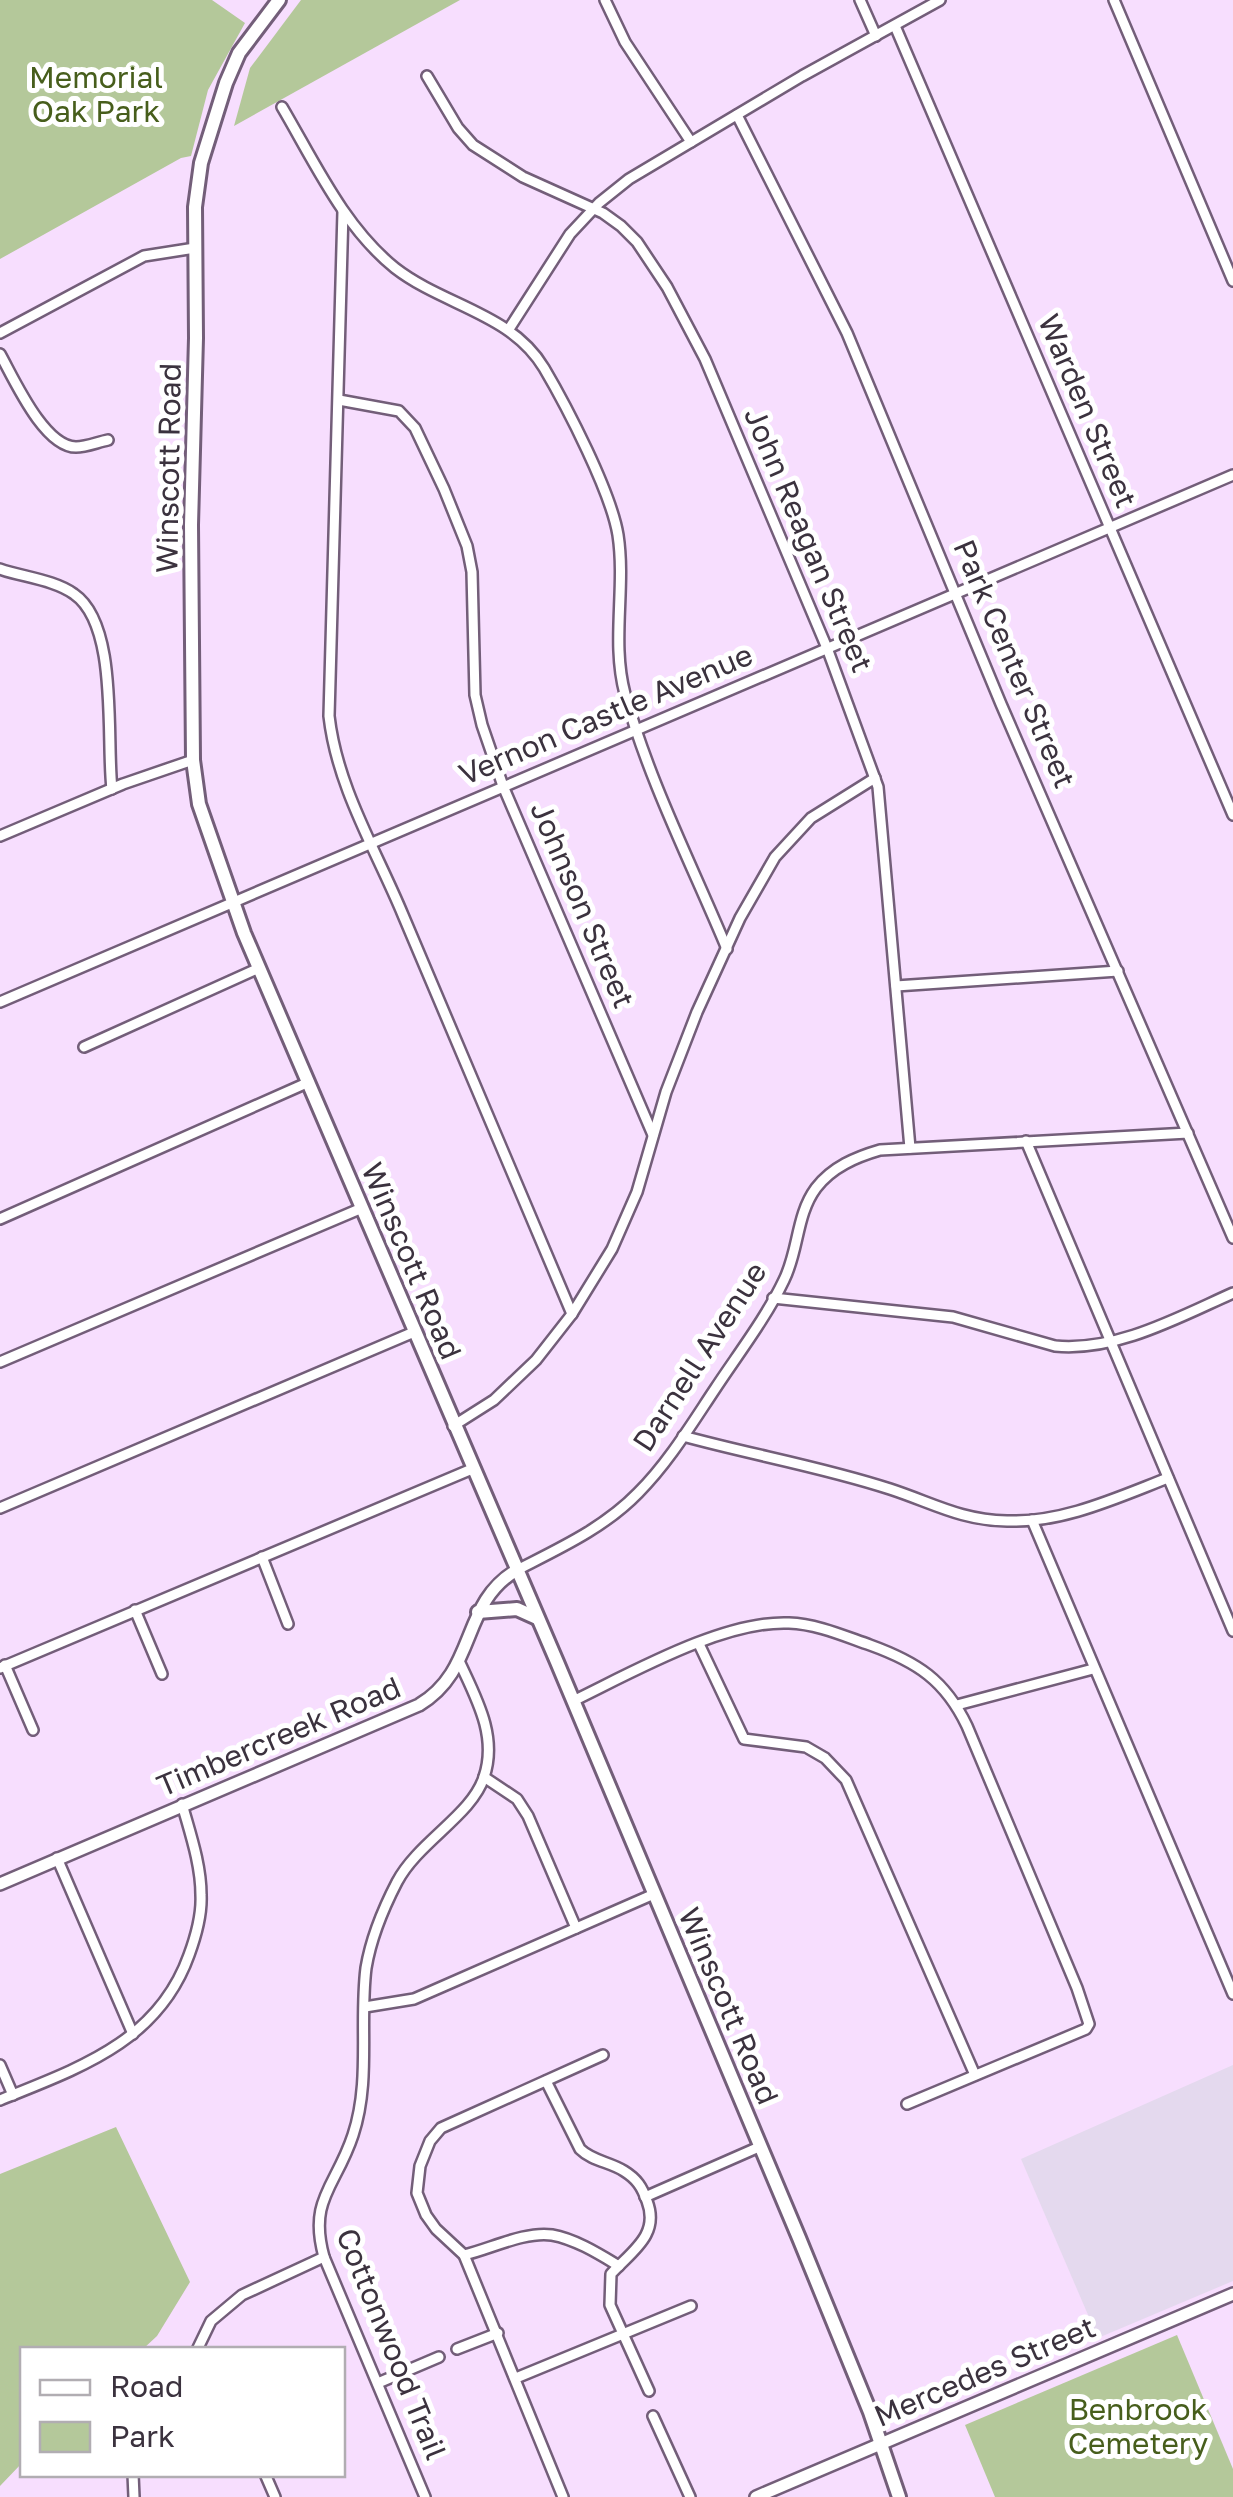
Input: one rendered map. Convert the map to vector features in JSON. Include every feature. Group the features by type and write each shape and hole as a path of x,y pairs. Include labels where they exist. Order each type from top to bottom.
{"main road":[{"name":"Winscott Road","path":"279,0 239,53 212,119 197,192 191,525 193,760 200,804 232,902 259,968 816,2280 899,2497"},
{"path":"478,1612 516,1609 538,1618"}],"street":[{"path":"605,0 625,42 692,142"},
{"path":"860,0 876,36"},
{"path":"509,329 570,234 593,208 628,180 940,0"},
{"path":"1114,0 1233,281"},
{"name":"Warden Street","path":"895,26 1233,816"},
{"name":"John Reagan Street","path":"427,76 458,128 473,145 522,177 593,208 621,226 637,242 667,287 698,345 826,648 875,778 884,817 910,1148"},
{"path":"282,108 343,211 374,250 425,288 509,329 526,343 545,370 612,510 620,566 619,648 624,690 636,729 726,948"},
{"name":"Park Center Street","path":"736,115 847,333 1233,1238"},
{"path":"343,211 329,716 337,758 572,1314"},
{"path":"0,333 144,256 195,248"},
{"path":"0,354 33,412 56,441 76,447 108,440"},
{"name":"Johnson Street","path":"338,400 399,411 415,428 444,488 467,546 472,572 475,695 503,786 653,1135"},
{"name":"Vernon Castle Avenue","path":"0,1002 1233,474"},
{"path":"0,569 70,591 89,610 99,631 106,665 112,789"},
{"path":"0,836 193,760"},
{"path":"454,1426 516,1381 572,1314 612,1250 636,1192 678,1060 760,880 786,843 811,818 875,778"},
{"path":"84,1047 259,968"},
{"path":"896,986 1118,970"},
{"path":"0,1218 309,1082"},
{"name":"Darnell Avenue","path":"516,1570 598,1527 640,1491 683,1436 774,1298 796,1248 808,1200 832,1171 880,1150 1188,1133"},
{"path":"1026,1141 1233,1631"},
{"path":"0,1362 362,1208"},
{"path":"774,1298 953,1317 1055,1346 1084,1347 1110,1342 1233,1293"},
{"path":"0,1508 414,1332"},
{"path":"683,1436 890,1489 963,1517 1009,1521 1082,1510 1168,1478"},
{"path":"32,1730 2,1666 472,1468"},
{"path":"1032,1520 1233,1994"},
{"path":"262,1557 288,1624"},
{"name":"Timbercreek Road","path":"0,1884 435,1696 450,1680 478,1612 498,1581 516,1570"},
{"path":"135,1610 162,1674"},
{"path":"573,1700 699,1644 763,1624 804,1624 885,1651 940,1682 957,1705 1089,2024 1086,2029 908,2104"},
{"path":"699,1644 744,1739 806,1747 825,1758 846,1780 975,2075"},
{"path":"459,1661 486,1726 489,1745 484,1778 517,1799 528,1816 576,1928"},
{"path":"957,1705 1094,1669"},
{"name":"Cottonwood Trail","path":"426,2497 324,2257 317,2231 318,2214 354,2134 366,2052 366,1966 374,1939 399,1878 417,1852 470,1802 484,1778"},
{"path":"0,2100 88,2063 133,2034 156,2014 181,1978 200,1912 200,1876 182,1804"},
{"path":"57,1858 133,2034"},
{"path":"364,2007 414,1999 654,1894"},
{"path":"563,2497 464,2254 436,2229 417,2193 420,2166 430,2141 441,2128 603,2055"},
{"path":"0,2064 13,2095"},
{"path":"546,2081 580,2149 622,2169 639,2182 652,2212 649,2236 612,2274 610,2304 649,2390"},
{"path":"646,2197 759,2147"},
{"path":"464,2254 532,2236 552,2235 619,2266"},
{"path":"199,2347 212,2322 242,2295 324,2257"},
{"name":"Mercedes Street","path":"756,2497 1233,2294"},
{"path":"516,2378 692,2306"},
{"path":"457,2349 498,2333"},
{"path":"378,2383 439,2358"},
{"path":"653,2416 690,2497"}],"shaded area":[{"path":"1233,2065 1233,2281 1098,2338 1021,2159"}],"green space":[{"name":"Memorial Oak Park","path":"0,0 212,0 245,23 208,90 191,156 0,259"},
{"path":"301,0 460,0 234,126 250,68"},
{"path":"116,2127 190,2282 157,2336 145,2347 20,2347 20,2465 0,2486 0,2174"},
{"name":"Benbrook Cemetery","path":"1177,2335 1233,2469 1233,2497 995,2497 965,2425"}]}
